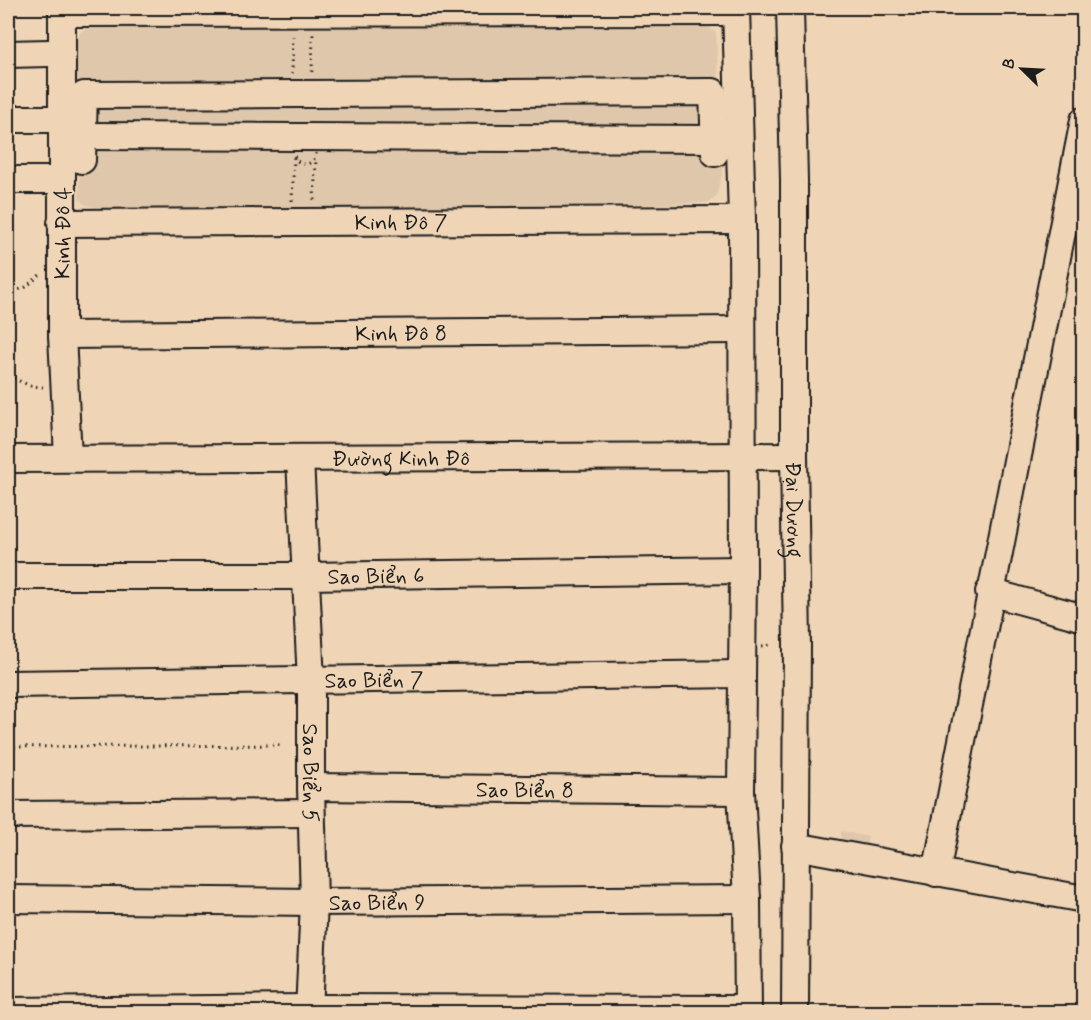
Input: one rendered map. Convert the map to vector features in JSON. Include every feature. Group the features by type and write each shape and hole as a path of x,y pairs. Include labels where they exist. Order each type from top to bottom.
{"street":[{"name":"Đại Dương","path":"790,8 794,180 797,644 795,1012"},
{"path":"8,1011 748,1011 747,899 741,791 742,220 736,10 62,10"},
{"name":"Kinh Đô 4","path":"62,10 62,335 68,458"},
{"path":"8,54 49,53"},
{"path":"713,85 715,146 82,148 84,92 713,85"},
{"path":"8,118 49,119"},
{"path":"936,873 989,592 1083,120"},
{"path":"8,180 50,180"},
{"name":"Kinh Đô 7","path":"61,223 742,220"},
{"name":"Kinh Đô 8","path":"62,335 741,330"},
{"name":"Đường Kinh Đô","path":"8,459 794,456"},
{"name":"Sao Biển 5","path":"300,459 311,681 314,902 309,1010"},
{"name":"Sao Biển 6","path":"8,576 304,576 743,570"},
{"path":"989,592 1083,618"},
{"name":"Sao Biển 7","path":"8,684 742,674"},
{"name":"Sao Biển 8","path":"8,816 311,800 741,791"},
{"path":"795,846 1083,899"},
{"name":"Sao Biển 9","path":"8,898 314,902 747,899"}],"path":[{"path":"291,82 293,30"},
{"path":"312,75 313,31"},
{"path":"292,208 294,155"},
{"path":"314,208 316,156"},
{"path":"8,294 26,288 40,274 50,273"},
{"path":"8,376 32,386 50,388"},
{"path":"8,747 284,745"}],"shaded area":[{"path":"701,25 716,33 723,170 716,197 707,203 326,210 104,208 86,205 79,199 77,39 87,28"},
{"path":"841,831 868,837 865,853 1083,899 1083,913 841,870"}]}
